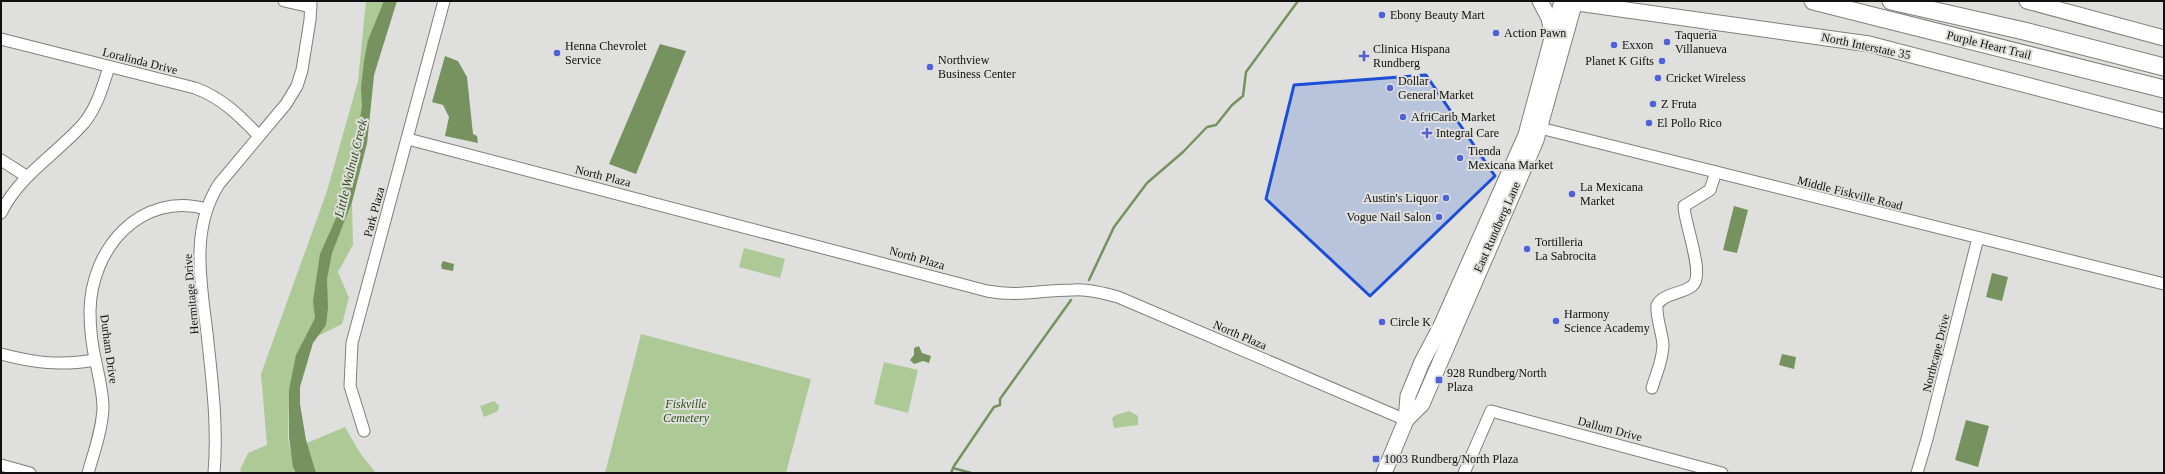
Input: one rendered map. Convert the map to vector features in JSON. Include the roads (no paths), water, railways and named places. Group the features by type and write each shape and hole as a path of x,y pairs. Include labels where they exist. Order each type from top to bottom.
{"highway":[{"name":"Purple Heart Trail","path":"1813,1 2164,90"},
{"name":"Purple Heart Trail","path":"1891,1 2100,50 2164,68"},
{"path":"2100,50 2129,51 2164,57"}],"main road":[{"path":"1540,1 1549,18 1552,35"},
{"path":"2026,1 2164,38"},
{"name":"East Rundberg Lane","path":"1534,127 1552,35 1568,2"},
{"name":"East Rundberg Lane","path":"1384,473 1406,420 1408,396 1422,362 1441,326 1534,127 1568,2"},
{"name":"North Interstate 35","path":"1568,2 1622,5 1869,44 2164,121"}],"street":[{"path":"284,1 311,4"},
{"name":"Park Plaza","path":"364,431 350,386 352,343 444,1"},
{"name":"Hermitage Drive","path":"214,473 217,444 200,264 202,226 210,198 219,184 286,104 297,86 302,70 311,4"},
{"name":"Loralinda Drive","path":"1,39 211,94 225,103 259,136"},
{"path":"1,214 26,176 85,122 95,107 109,67"},
{"name":"Middle Fiskville Road","path":"1534,127 2164,284"},
{"name":"North Plaza","path":"408,139 987,291 1018,295 1074,290 1096,292 1118,297 1406,420"},
{"path":"1,160 26,176"},
{"path":"1652,388 1660,363 1663,347 1657,316 1657,305 1666,297 1691,287 1698,278 1697,267 1684,216 1684,206 1710,190 1716,172"},
{"name":"Durham Drive","path":"88,473 100,428 103,408 95,360 90,310 99,269 116,237 130,223 145,214 159,208 192,205 206,209"},
{"name":"Northcape Drive","path":"1917,473 1978,238"},
{"path":"1,354 32,362 54,364 95,360"},
{"name":"Dallum Drive","path":"1464,473 1491,411 1722,473"},
{"path":"1,465 30,473"}],"water":[{"name":"Little Walnut Creek","path":"384,1 397,1 374,75 367,143 352,202 332,253 327,279 328,308 326,325 313,343 300,387 300,404 306,440 316,473 296,473 293,467 289,437 289,390 296,355 315,318 313,301 320,254 337,216 352,149 358,131 362,106 361,87 368,40"},
{"path":"660,44 686,51 636,174 609,164"},
{"path":"445,56 458,61 467,77 473,134 477,136 478,143 445,136 449,117 443,105 432,102"},
{"path":"1734,206 1748,210 1737,253 1723,250"},
{"path":"443,261 454,264 453,271 442,269 441,265"},
{"path":"1992,273 2008,277 2002,301 1986,297"},
{"path":"919,346 922,353 931,356 929,363 923,361 914,364 910,360 914,355 914,348"},
{"path":"1782,354 1796,357 1794,369 1779,365"},
{"path":"1966,420 1989,426 1978,467 1955,460"}],"waterway":[{"path":"1089,280 1114,227 1147,183 1183,152 1207,127 1216,125 1232,105 1243,96 1246,72 1298,1"},
{"path":"951,473 954,466 994,407 1000,405 1000,399 1071,300"},
{"path":"953,468 971,473"}],"place":[{"name":"Ebony Beauty Mart","path":"1382,15"},
{"name":"Action Pawn","path":"1496,33"},
{"name":"Taqueria Villanueva","path":"1667,42"},
{"name":"Exxon","path":"1614,45"},
{"name":"Henna Chevrolet Service","path":"557,53"},
{"name":"Clinica Hispana Rundberg","path":"1364,56"},
{"name":"Planet K Gifts","path":"1662,61"},
{"name":"Northview Business Center","path":"930,67"},
{"name":"Cricket Wireless","path":"1658,78"},
{"name":"Dollar General Market","path":"1390,88"},
{"name":"Z Fruta","path":"1653,104"},
{"name":"AfriCarib Market","path":"1403,117"},
{"name":"El Pollo Rico","path":"1649,123"},
{"name":"Integral Care","path":"1427,133"},
{"name":"Tienda Mexicana Market","path":"1460,158"},
{"name":"La Mexicana Market","path":"1572,194"},
{"name":"Austin's Liquor","path":"1446,198"},
{"name":"Vogue Nail Salon","path":"1439,217"},
{"name":"Tortilleria La Sabrocita","path":"1527,249"},
{"name":"Harmony Science Academy","path":"1556,321"},
{"name":"Circle K","path":"1382,322"},
{"name":"928 Rundberg/North Plaza","path":"1439,380"},
{"name":"1003 Rundberg/North Plaza","path":"1376,459"}],"park label":[{"name":"Fiskville Cemetery","path":"686,411"}]}
